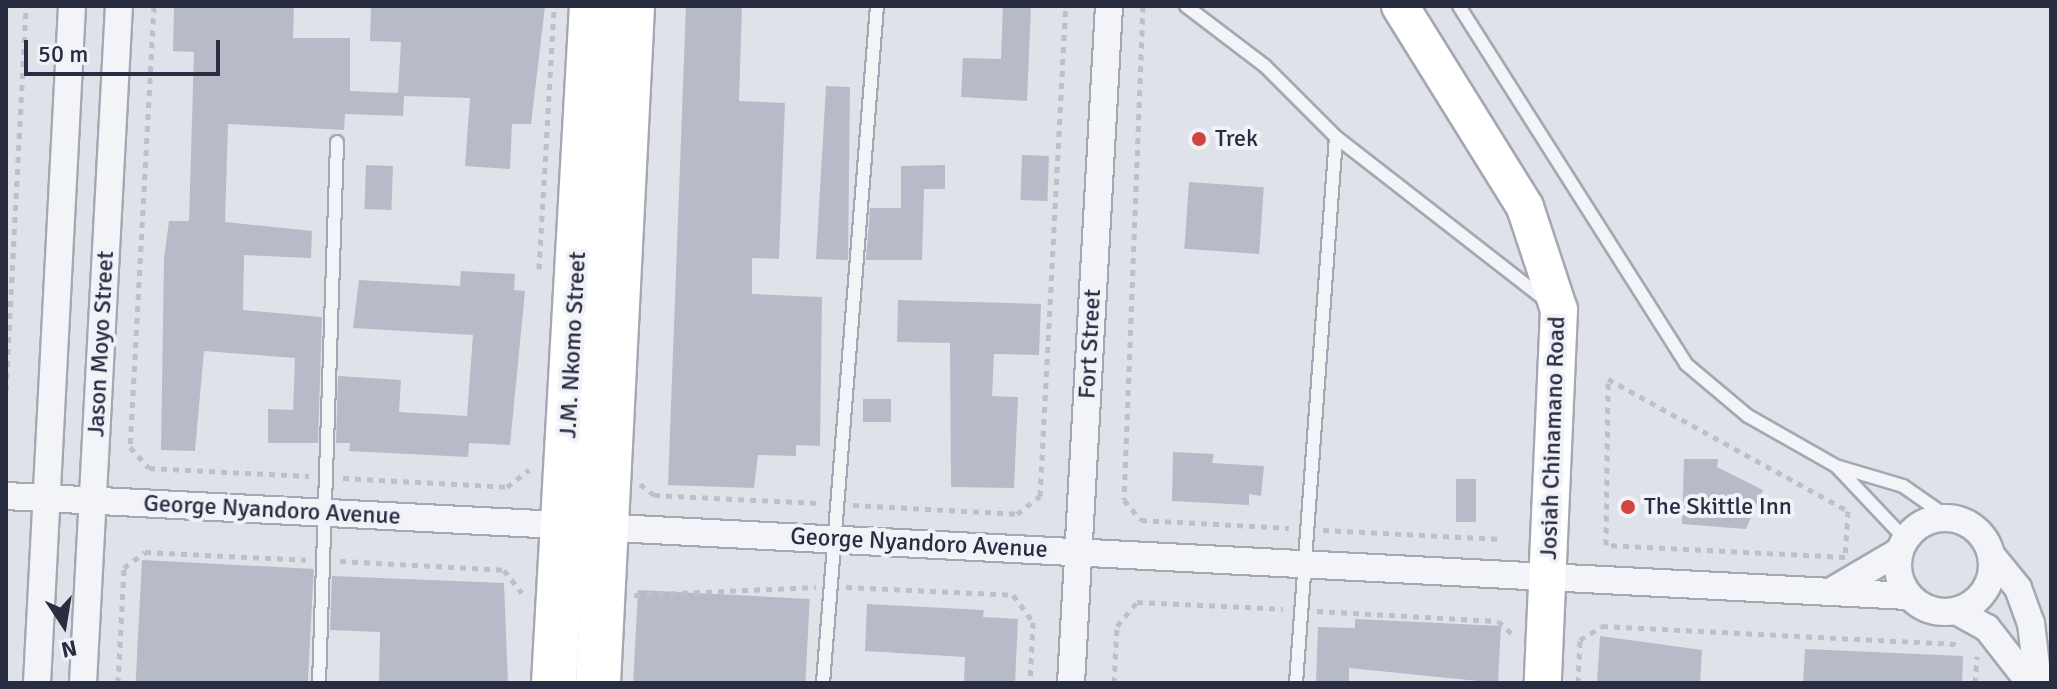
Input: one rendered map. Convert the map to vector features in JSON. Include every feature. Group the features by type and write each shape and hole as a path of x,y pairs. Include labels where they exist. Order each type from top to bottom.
{"highway":[{"name":"J.M. Nkomo Street","path":"592,6 585,526 598,683"},
{"name":"J.M. Nkomo Street","path":"554,683 585,526 632,6"}],"street":[{"name":"Jason Moyo Street","path":"37,683 72,6"},
{"name":"Jason Moyo Street","path":"83,683 119,6"},
{"name":"Fort Street","path":"1071,683 1109,6"},
{"name":"Josiah Chinamano Road","path":"1400,6 1525,207 1559,310 1543,683"},
{"name":"George Nyandoro Avenue","path":"6,496 1908,596"},
{"path":"1831,591 1902,546 1917,526 1949,518 1984,537 1992,556 2018,588 2031,623 2038,683"},
{"path":"1902,546 1908,596 1930,611 1956,611 1987,628 2030,683"},
{"path":"1956,611 1985,591 1992,556"}],"lane":[{"path":"823,683 831,539 877,6"},
{"path":"1186,6 1265,66 1336,137 1559,310"},
{"path":"1459,6 1686,364 1748,416 1836,466 1903,486 1949,518"},
{"path":"1296,683 1336,137"},
{"path":"319,683 330,513 337,142"},
{"path":"1836,466 1902,546"}],"path":[{"path":"6,390 26,6"},
{"path":"1143,6 1124,500 1141,520 1502,539"},
{"path":"1608,379 1848,511 1845,557 1606,545 1608,379"},
{"path":"629,595 828,586 1013,595 1033,622 1030,683"},
{"path":"1578,683 1580,640 1602,626 1977,645 1975,683"}],"building":[{"path":"174,6 294,6 293,38 350,38 350,91 398,93 401,42 370,41 371,6 545,6 531,124 512,124 510,169 465,166 470,98 404,96 403,116 345,114 344,130 228,124 225,222 312,231 311,258 244,255 243,310 322,317 318,443 268,443 268,409 293,410 295,358 204,351 195,451 161,450 164,259 169,221 189,221 194,52 173,51"},
{"path":"686,6 742,6 739,101 785,103 779,259 752,258 752,294 822,297 820,446 796,445 796,456 758,455 754,488 668,485"},
{"path":"1003,6 1031,6 1027,101 961,97 963,58 1001,59"},
{"path":"826,86 850,87 848,260 816,259"},
{"path":"1022,155 1049,156 1047,201 1020,200"},
{"path":"366,165 393,166 391,210 364,209"},
{"path":"945,165 945,189 924,189 922,260 866,260 870,208 901,208 901,166"},
{"path":"1189,182 1264,187 1259,254 1184,249"},
{"path":"461,271 515,274 514,290 525,291 510,445 469,443 468,457 349,451 350,443 336,443 338,376 401,380 399,412 467,416 473,335 353,328 359,280 460,286"},
{"path":"898,300 1041,304 1039,355 994,354 992,396 1018,397 1014,488 951,487 950,343 897,342"},
{"path":"863,399 891,399 891,422 863,422"},
{"path":"1173,452 1214,454 1212,463 1264,466 1261,496 1249,494 1249,505 1172,501"},
{"path":"1684,459 1718,459 1717,467 1763,490 1746,529 1682,524"},
{"path":"1456,479 1476,479 1476,522 1456,522"},
{"path":"142,560 314,569 308,683 136,683"},
{"path":"332,576 504,583 508,683 379,683 380,632 330,630"},
{"path":"638,590 810,599 805,683 633,683"},
{"path":"867,604 984,610 983,617 1018,619 1015,683 964,683 965,657 865,651"},
{"path":"1355,619 1501,626 1498,683 1349,668 1349,683 1316,683 1318,627 1355,628"},
{"path":"1600,636 1702,650 1700,683 1597,683"},
{"path":"1805,649 1963,656 1962,683 1803,683"}],"place":[{"name":"Trek","path":"1199,139"},
{"name":"The Skittle Inn","path":"1628,507"}]}
